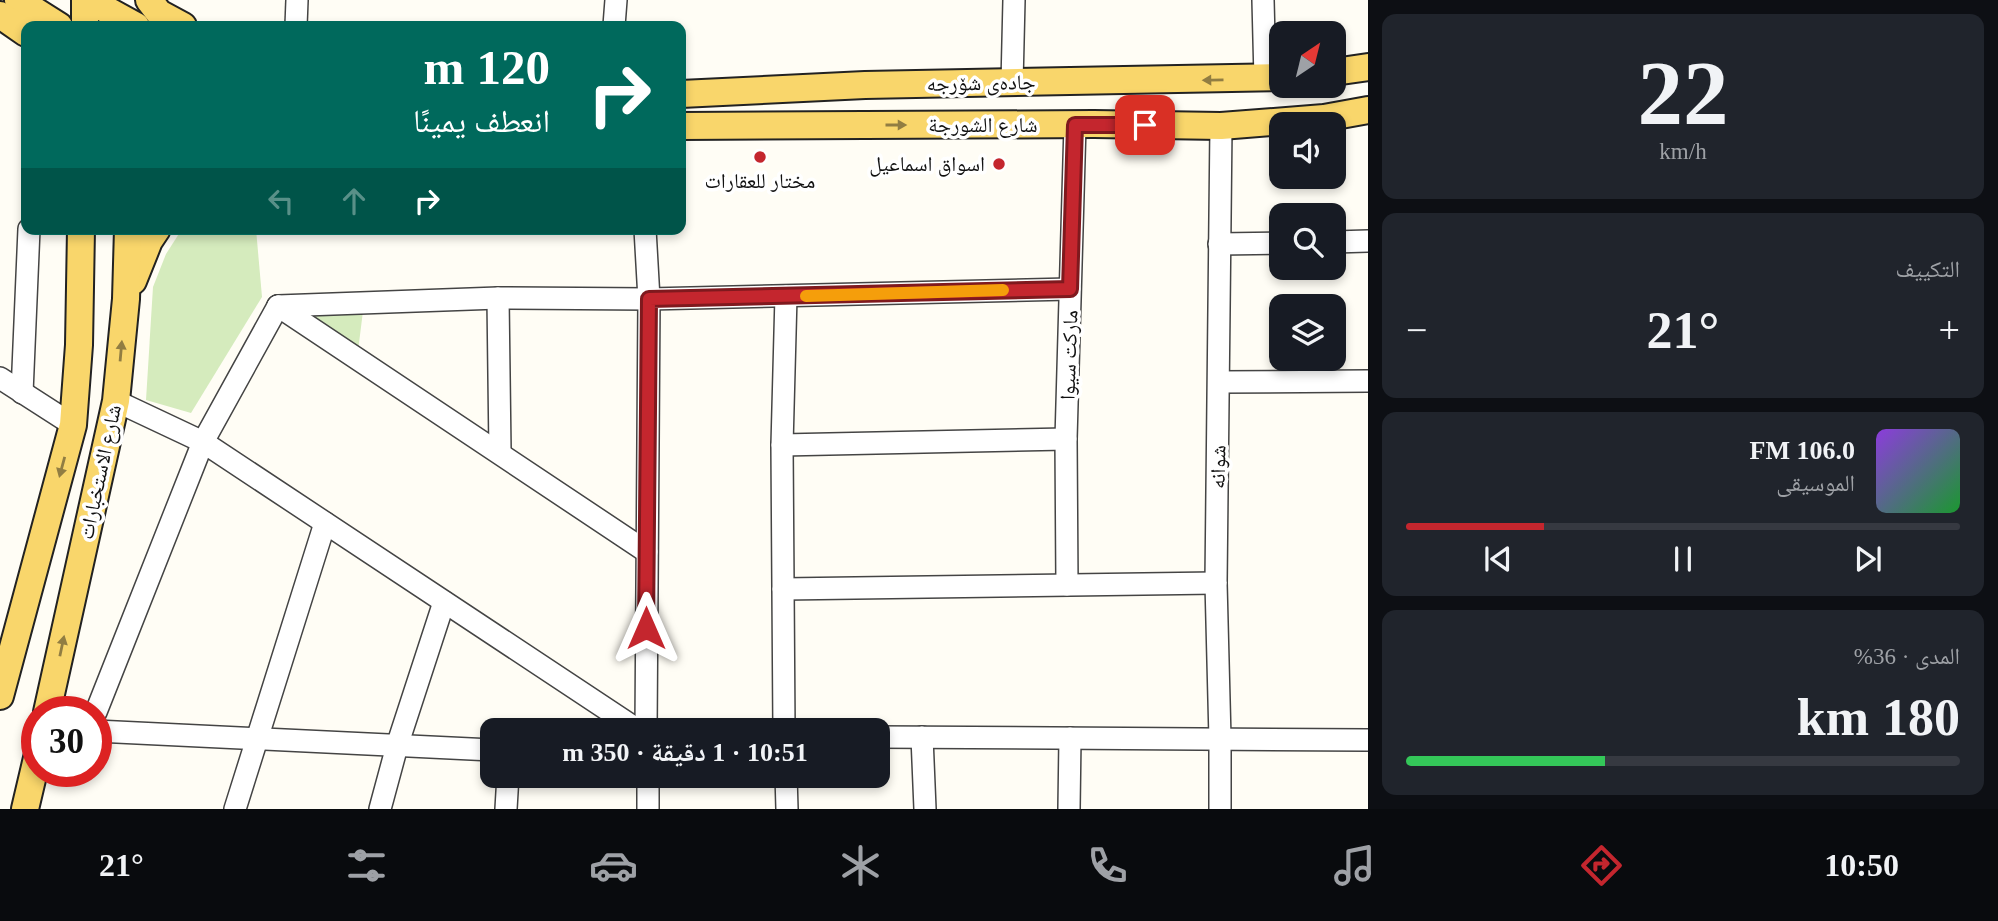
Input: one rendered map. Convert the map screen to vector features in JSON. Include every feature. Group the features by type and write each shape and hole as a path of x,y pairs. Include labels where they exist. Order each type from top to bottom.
{"main road":[{"path":"18,0 51,21"},
{"path":"85,21 87,0 127,21"},
{"path":"136,21 138,0"},
{"path":"149,0 159,13 174,21"},
{"path":"0,16 21,30"},
{"path":"1346,70 1368,67"},
{"path":"686,78 864,85"},
{"name":"جادەی شۆرجە","path":"686,94 864,85 1269,78"},
{"path":"1085,125 1094,81"},
{"name":"شارع الشورجة","path":"686,127 1221,126 1324,118 1368,110"},
{"path":"686,144 842,125"},
{"name":"شارع الاستخبارات","path":"0,696 73,425 79,345 80,235"},
{"name":"شارع الاستخبارات","path":"51,696 116,401 128,235"},
{"path":"125,299 153,235"},
{"path":"25,809 30,787"}],"street":[{"path":"296,21 297,0"},
{"path":"614,21 616,0"},
{"path":"1012,83 1014,0"},
{"path":"1263,0 1269,47"},
{"name":"مارکت سیوا","path":"1067,585 1066,439 1070,289 1085,125"},
{"name":"شوانە","path":"1220,809 1216,583 1221,126"},
{"path":"22,393 29,235"},
{"path":"645,235 649,299 646,718"},
{"path":"1346,242 1368,241"},
{"path":"1219,244 1269,243"},
{"path":"278,306 498,298 649,299 1070,289"},
{"path":"784,718 782,445 786,296"},
{"path":"498,298 500,453"},
{"path":"278,306 647,552"},
{"path":"102,696 202,442 278,306"},
{"path":"0,378 73,425"},
{"path":"1219,382 1368,382"},
{"path":"116,401 202,442 620,718"},
{"path":"782,445 1066,439"},
{"path":"234,809 325,523"},
{"path":"783,589 1216,583"},
{"path":"380,809 397,746 444,602"},
{"path":"112,732 480,749"},
{"path":"890,737 1368,740"},
{"path":"922,737 925,809"},
{"path":"1069,809 1070,738"},
{"path":"506,809 507,788"},
{"path":"648,788 648,809"},
{"path":"786,788 787,809"}],"green space":[{"path":"178,235 257,235 262,297 191,413 146,400 153,287 166,254"},
{"path":"363,311 358,351 306,312"}],"slow traffic":[{"path":"806,296 1003,290"}],"place":[{"name":"مختار للعقارات","path":"760,157"},
{"name":"اسواق اسماعيل","path":"999,164"}],"route":[{"path":"646,628 649,299 1070,289 1075,125 1145,125"}]}
